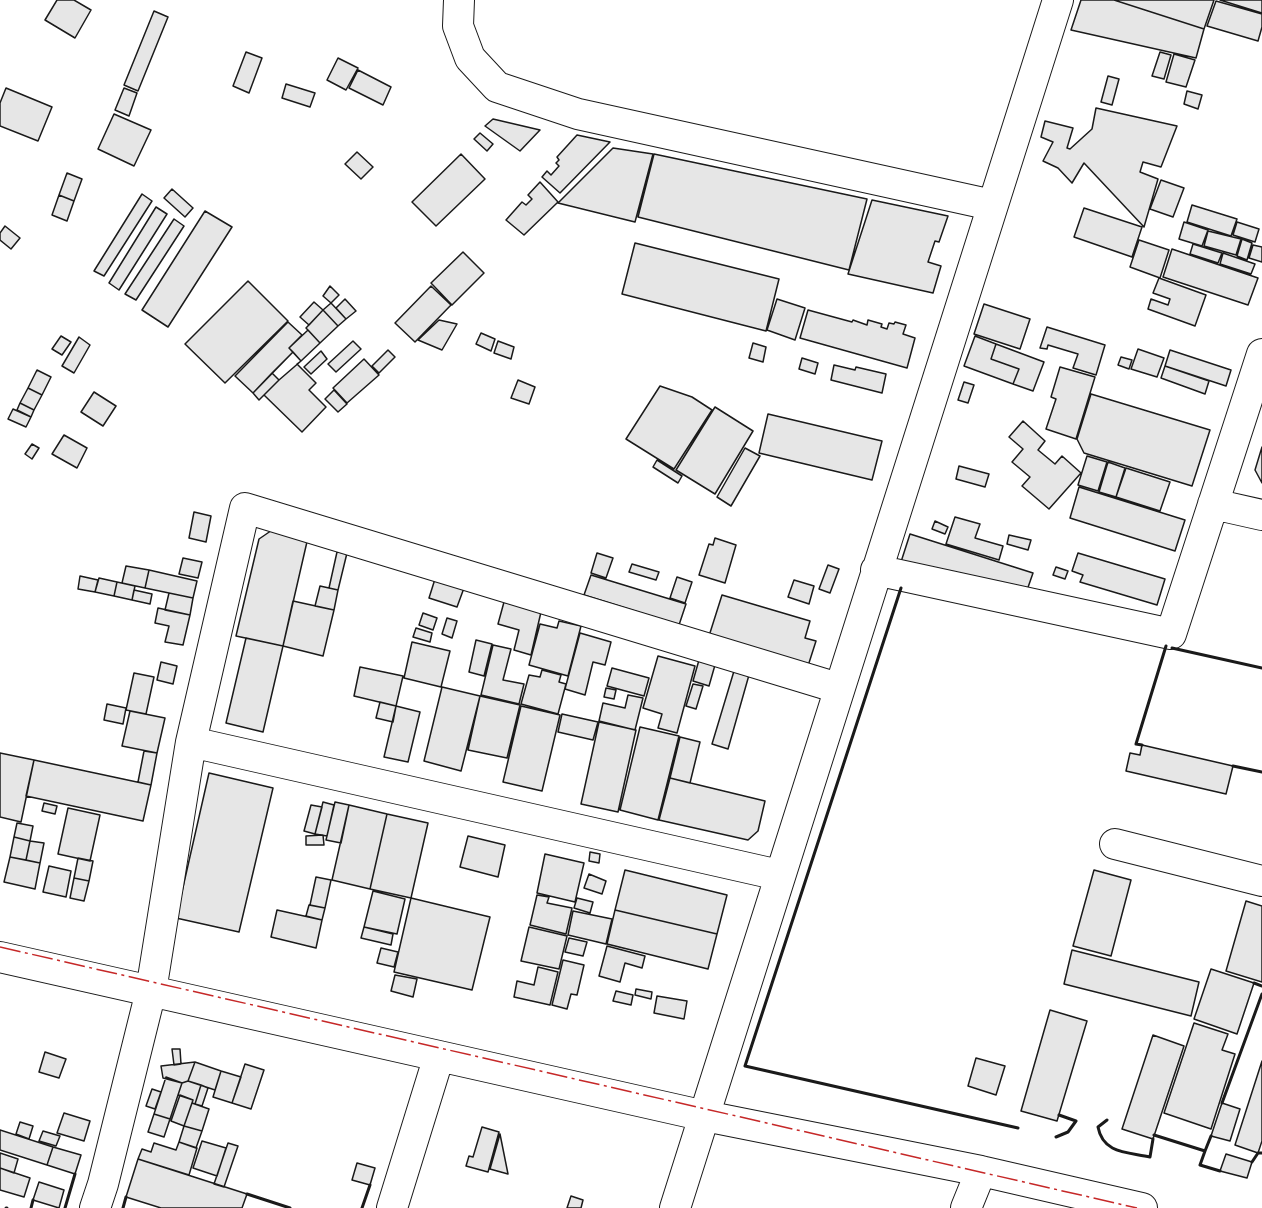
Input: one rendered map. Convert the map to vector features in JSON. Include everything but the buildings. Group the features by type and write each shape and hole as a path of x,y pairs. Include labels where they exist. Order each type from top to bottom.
{"street":[{"path":"459,0 458,26 470,58 497,87 578,114 992,205"},
{"path":"675,1208 1058,0"},
{"path":"876,570 1171,634 1262,354"},
{"path":"1214,504 1262,515"},
{"path":"95,1208 151,992 191,742 245,508 838,688"},
{"path":"191,742 779,875"},
{"path":"1114,844 1262,881"},
{"path":"0,957 705,1116 981,1171 1142,1208"},
{"path":"392,1208 439,1056"},
{"path":"966,1208 981,1171"}],"wall":[{"path":"901,588 745,1066 1018,1128"},
{"path":"1142,745 1136,744 1166,646"},
{"path":"1172,648 1262,668"},
{"path":"1233,766 1262,772"},
{"path":"1254,983 1262,986"},
{"path":"1222,1103 1262,994"},
{"path":"1056,1137 1068,1132 1076,1121 1059,1115"},
{"path":"1107,1120 1098,1127 1101,1136 1111,1147 1118,1150 1150,1157 1153,1139"},
{"path":"1154,1135 1205,1151 1200,1165 1220,1171"},
{"path":"1205,1151 1211,1136"},
{"path":"1252,1162 1258,1153 1262,1153"},
{"path":"65,1208 75,1174"},
{"path":"362,1208 370,1185"},
{"path":"247,1194 290,1208"},
{"path":"123,1208 126,1197"},
{"path":"31,1208 33,1200"}],"power":[{"path":"0,947 1137,1208"}]}
